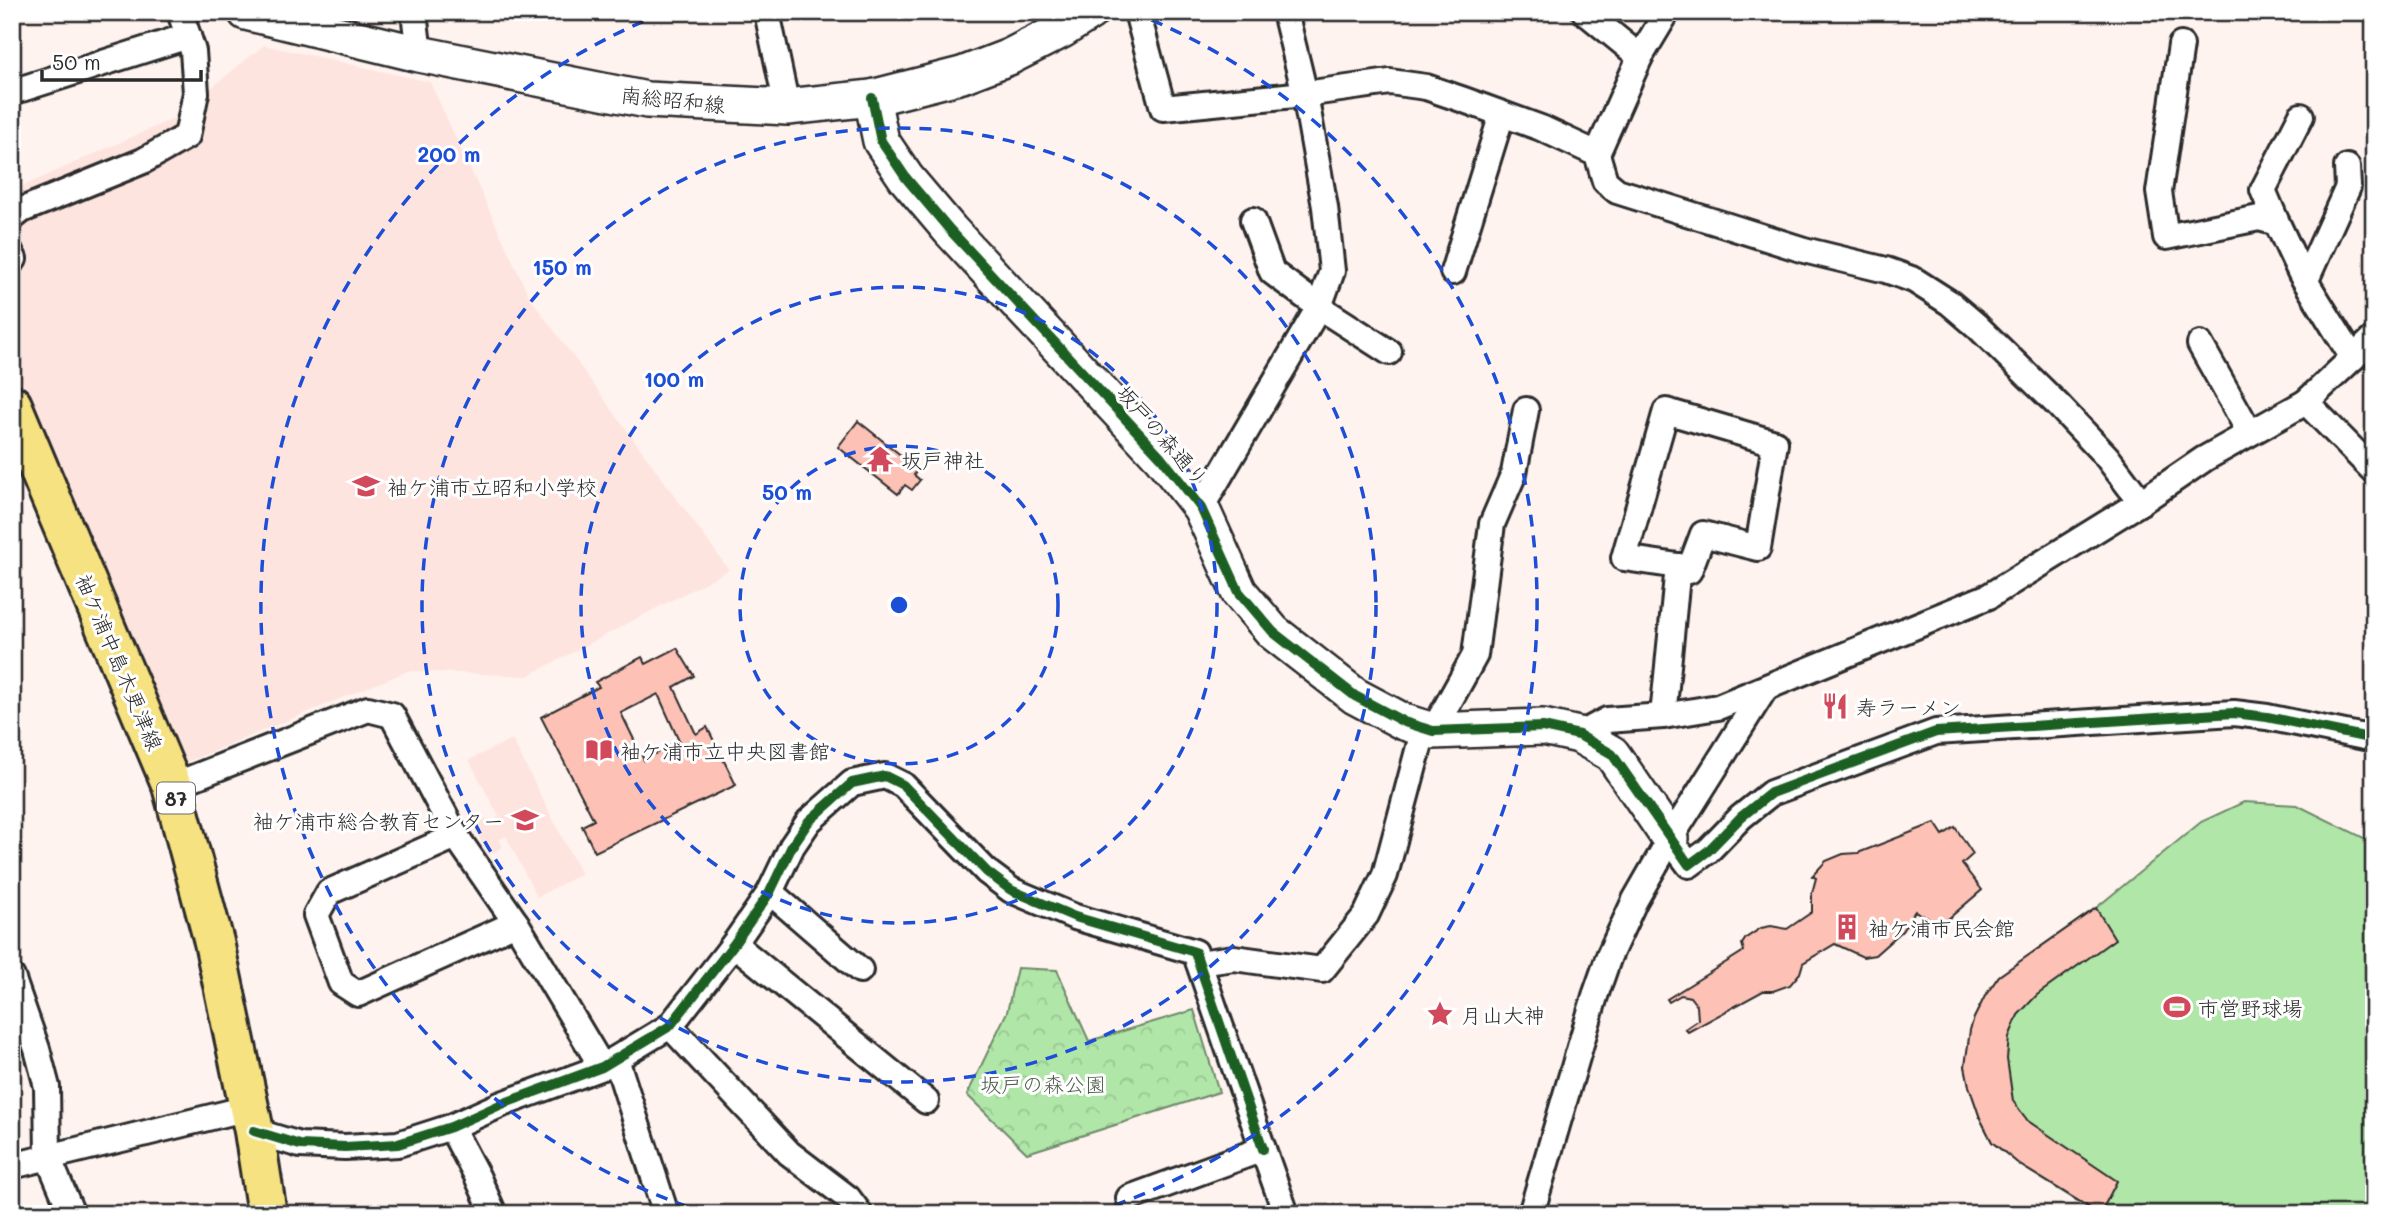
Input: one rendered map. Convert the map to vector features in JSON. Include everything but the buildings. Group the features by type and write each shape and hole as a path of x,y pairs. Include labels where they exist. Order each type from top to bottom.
{"main road":[{"name":"袖ケ浦中島木更津線","path":"13,410 172,786 214,942 251,1120 267,1214"}],"street":[{"path":"12,218 22,210 143,161 187,136 195,93 193,51 180,12"},
{"name":"南総昭和線","path":"246,12 419,54 647,100 787,107 872,98 962,75 1009,57 1062,30 1090,12"},
{"path":"414,12 419,54"},
{"path":"767,12 787,107"},
{"path":"1137,12 1163,108 1305,94 1390,82 1426,87 1541,128 1597,154"},
{"path":"1201,508 1319,307 1332,271 1325,207 1305,94 1286,12"},
{"path":"1585,12 1640,57"},
{"path":"1667,12 1640,57 1597,154 1605,181 1617,191 1804,250 1886,270 1914,280 1950,303 2058,405 2107,457 2141,502"},
{"path":"12,92 188,36"},
{"path":"2181,45 2158,192 2166,237 2259,218 2277,223"},
{"name":"坂戸の森通り","path":"872,98 881,141 906,177 950,230 1161,457 1201,508 1239,592 1273,632 1355,696 1404,722 1429,729 1544,727 1579,735 1612,754 1670,839"},
{"path":"1453,272 1502,114"},
{"path":"2301,116 2263,190 2305,280 2353,358"},
{"path":"2305,280 2347,187 2347,167"},
{"path":"1253,220 1272,272 1319,307 1389,352"},
{"path":"1579,735 1607,720 1663,716 1718,707 1989,596 2141,502 2204,459 2306,402 2374,338"},
{"path":"2200,344 2250,433"},
{"path":"2306,402 2374,471"},
{"path":"1199,962 1234,958 1322,970 1366,915 1385,874 1429,729 1475,655 1492,524 1514,473 1526,410"},
{"path":"1666,411 1776,443 1758,548 1703,534 1689,570 1678,566 1624,558 1666,411"},
{"path":"1663,716 1678,566"},
{"path":"1531,1214 1609,956 1635,900 1670,839 1764,690"},
{"path":"172,786 368,709 392,715 456,836 609,1063 666,1214"},
{"path":"1670,839 1689,865 1771,793 1936,732 2234,713 2374,739"},
{"path":"12,1166 251,1120 300,1145 345,1147 398,1144 451,1127 502,1104 609,1063 670,1026 734,944 770,892 792,846 809,821 852,783 885,776 903,786 987,872 1011,890 1075,917 1195,952 1286,1214"},
{"path":"456,836 329,892 316,915 341,983 359,994 516,923"},
{"path":"770,892 860,970"},
{"path":"734,944 926,1101"},
{"path":"12,977 37,1048 47,1087 48,1157 72,1214"},
{"path":"670,1026 789,1153 848,1198 860,1214"},
{"path":"451,1127 494,1214"},
{"path":"1129,1198 1263,1149"}],"shaded area":[{"name":"袖ケ浦市立昭和小学校","path":"264,45 430,82 529,296 729,570 528,676 408,671 177,766 12,355 12,191 174,118"},
{"name":"袖ケ浦市総合教育センター","path":"512,739 581,874 537,897 506,836 499,840 503,847 489,855 472,825 487,818 492,822 499,817 469,760"}],"green space":[{"name":"市営野球場","path":"2244,802 2297,805 2362,837 2374,847 2374,1214 2098,1214 2020,1165 1992,1142 1980,1118 1965,1066 1985,996 1999,976 2096,908 2201,822"},
{"name":"坂戸の森公園","path":"1017,968 1057,970 1089,1041 1194,1010 1219,1092 1027,1153 967,1095 1007,1012"}],"cycle path":[{"path":"872,98 881,141 906,178 950,230 1161,457 1201,508 1239,592 1273,632 1355,696 1404,722 1433,731 1543,727 1579,735 1612,754 1689,865 1771,793 1936,732 2234,713 2374,739"},
{"path":"254,1131 300,1145 345,1147 398,1144 451,1127 502,1104 602,1067 670,1026 734,944 770,892 792,846 809,821 852,783 885,776 903,785 987,872 1011,890 1075,917 1195,952 1263,1149"}],"place":[{"name":"坂戸神社","path":"880,459"},
{"name":"袖ケ浦市立昭和小学校","path":"366,486"},
{"name":"寿ラーメン","path":"1835,706"},
{"name":"袖ケ浦市立中央図書館","path":"599,750"},
{"name":"袖ケ浦市総合教育センター","path":"525,820"},
{"name":"袖ケ浦市民会館","path":"1847,927"},
{"name":"市営野球場","path":"2177,1007"},
{"name":"月山大神","path":"1440,1014"}]}
